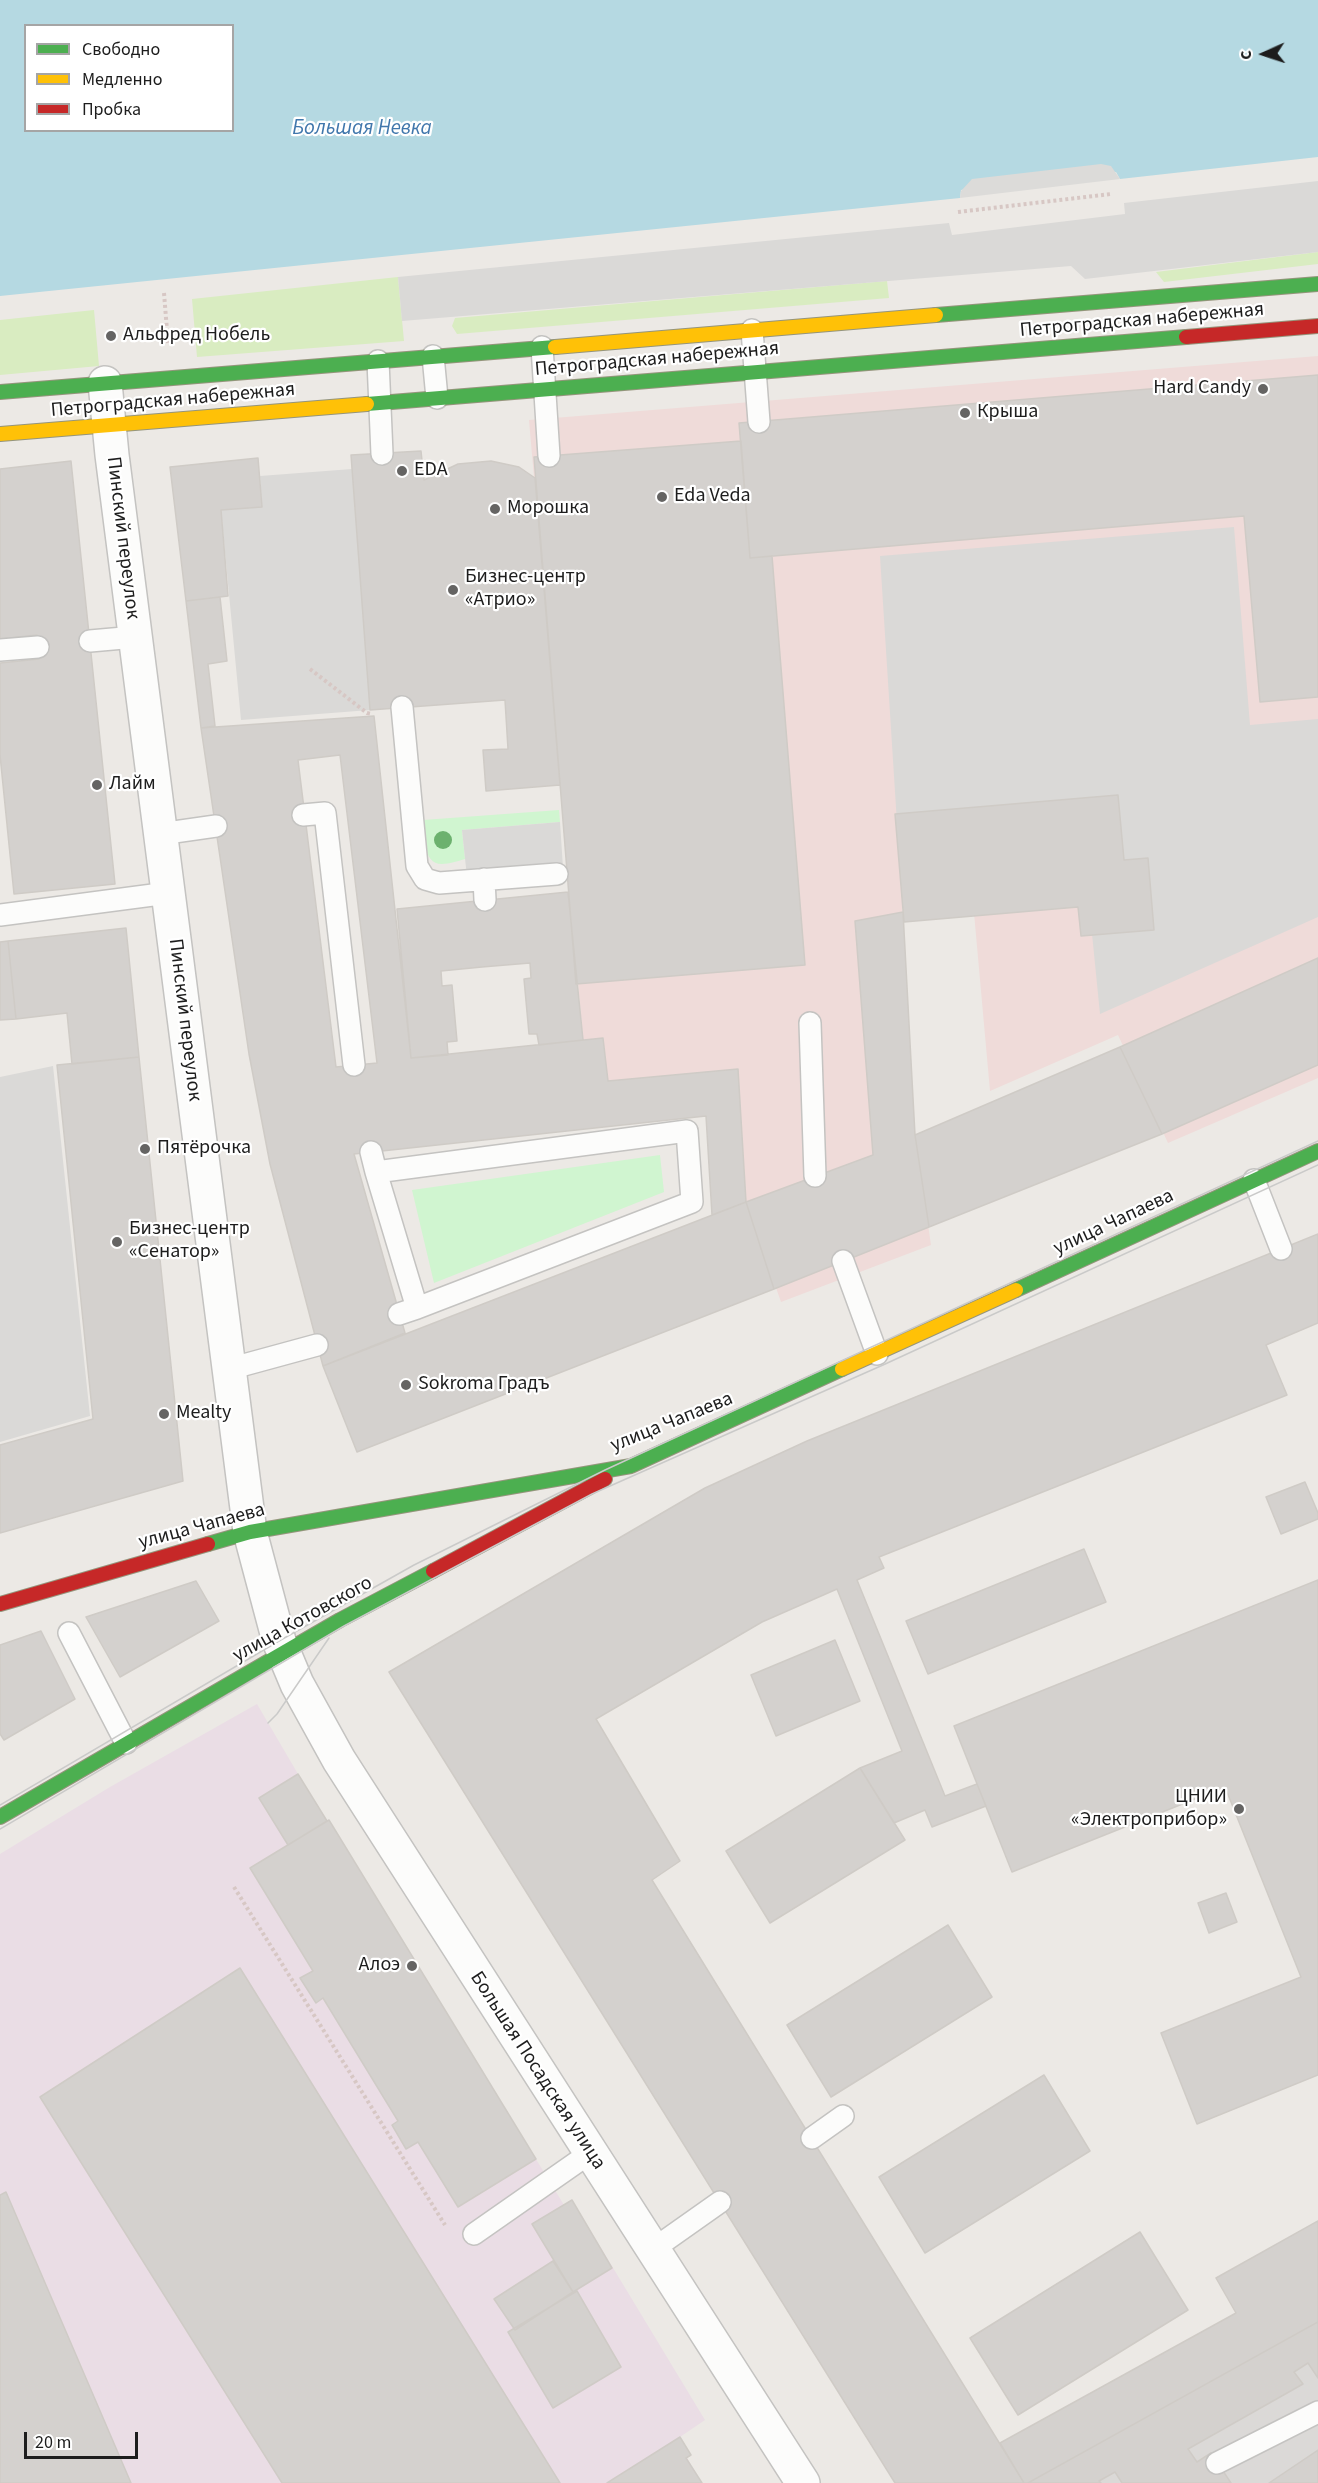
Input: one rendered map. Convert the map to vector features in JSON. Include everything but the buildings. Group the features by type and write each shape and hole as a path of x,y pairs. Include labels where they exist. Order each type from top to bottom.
{"street":[{"name":"Петроградская набережная","path":"0,392 1318,284"},
{"name":"Петроградская набережная","path":"0,434 1318,326"},
{"name":"Пинский переулок","path":"105,383 108,426 250,1532 283,1652"},
{"name":"улица Чапаева","path":"0,1604 250,1532 630,1466 1318,1151"},
{"name":"улица Котовского","path":"0,1817 283,1652 630,1466"},
{"name":"Большая Посадская улица","path":"283,1652 297,1684 339,1760 803,2483"}],"lane":[{"path":"752,330 759,422"},
{"path":"542,347 549,456"},
{"path":"434,356 437,398"},
{"path":"378,361 382,454"},
{"path":"90,641 135,637"},
{"path":"0,650 38,646"},
{"path":"403,711 417,866 425,879 484,890 557,874"},
{"path":"303,815 325,813 354,1065"},
{"path":"160,834 216,826"},
{"path":"0,915 168,893"},
{"path":"810,1023 815,1176"},
{"path":"687,1131 692,1202 408,1311 374,1162 687,1131"},
{"path":"1254,1180 1281,1249"},
{"path":"843,1261 878,1353"},
{"path":"229,1369 317,1345"},
{"path":"69,1633 126,1743"},
{"path":"812,2138 843,2116"},
{"path":"474,2234 590,2153"},
{"path":"652,2250 720,2202"},
{"path":"1217,2463 1318,2412"}],"path":[{"path":"958,212 1111,194"},
{"path":"164,293 168,348"},
{"path":"310,669 367,713 403,711"},
{"path":"234,1887 448,2230"}],"shaded area":[{"path":"1318,181 1318,252 1085,279 1071,266 402,321 398,277 949,223 952,235 1125,214 1124,203"},
{"path":"1318,356 1318,1078 1168,1143 1118,1035 990,1091 967,835 900,862 915,1135 931,1245 781,1302 746,1202 738,1069 608,1081 603,1038 583,1040 529,420"},
{"path":"352,469 370,710 241,720 221,510 262,507 260,476"},
{"path":"1234,527 1250,725 1318,719 1318,917 1100,1014 1080,813 897,823 880,556"},
{"path":"560,822 563,868 467,877 462,830"},
{"path":"53,1066 90,1416 0,1442 0,1077"},
{"path":"257,1704 564,2205 572,2200 705,2420 680,2437 691,2455 687,2458 702,2483 0,2483 0,1854 110,1787"},
{"path":"1318,2324 1318,2483 1037,2483"}],"green space":[{"path":"1318,252 1318,264 1164,282 1156,272"},
{"path":"398,277 404,341 197,357 192,299"},
{"path":"887,281 889,298 457,334 452,326 455,318"},
{"path":"94,310 99,366 0,375 0,320"},
{"path":"559,810 560,822 462,830 465,859 442,864 435,863 427,854 423,820"},
{"path":"660,1155 664,1192 434,1283 412,1190"}],"water":[{"name":"Большая Невка","path":"0,0 1318,0 1318,157 1120,179 1116,172 961,190 960,198 0,296"}],"pier":[{"path":"1101,164 1111,166 1120,179 960,198 961,191 972,179"}],"tram line":[{"path":"0,1805 279,1641 414,1565 605,1470 1318,1141"},
{"path":"0,1829 344,1626 592,1494 883,1365 1318,1165"},
{"path":"268,1723 277,1714 329,1638"}],"traffic: fast":[{"path":"936,315 1318,284"},
{"path":"367,404 1186,337"},
{"path":"0,392 555,347"},
{"path":"1016,1290 1318,1151"},
{"path":"208,1544 250,1532 631,1466 842,1369"},
{"path":"0,1817 340,1620 433,1571"}],"traffic: slow":[{"path":"555,347 936,315"},
{"path":"0,434 367,404"},
{"path":"842,1369 1016,1290"}],"traffic: jam":[{"path":"1186,337 1318,326"},
{"path":"433,1571 605,1479"},
{"path":"0,1604 208,1544"}],"place":[{"name":"Альфред Нобель","path":"111,336"},
{"name":"Hard Candy","path":"1263,389"},
{"name":"Крыша","path":"965,413"},
{"name":"EDA","path":"402,471"},
{"name":"Eda Veda","path":"662,497"},
{"name":"Морошка","path":"495,509"},
{"name":"Бизнес-центр «Атрио»","path":"453,590"},
{"name":"Лайм","path":"97,785"},
{"name":"Пятёрочка","path":"145,1149"},
{"name":"Бизнес-центр «Сенатор»","path":"117,1242"},
{"name":"Sokroma Градъ","path":"406,1385"},
{"name":"Mealty","path":"164,1414"},
{"name":"ЦНИИ «Электроприбор»","path":"1239,1809"},
{"name":"Алоэ","path":"412,1966"}]}
